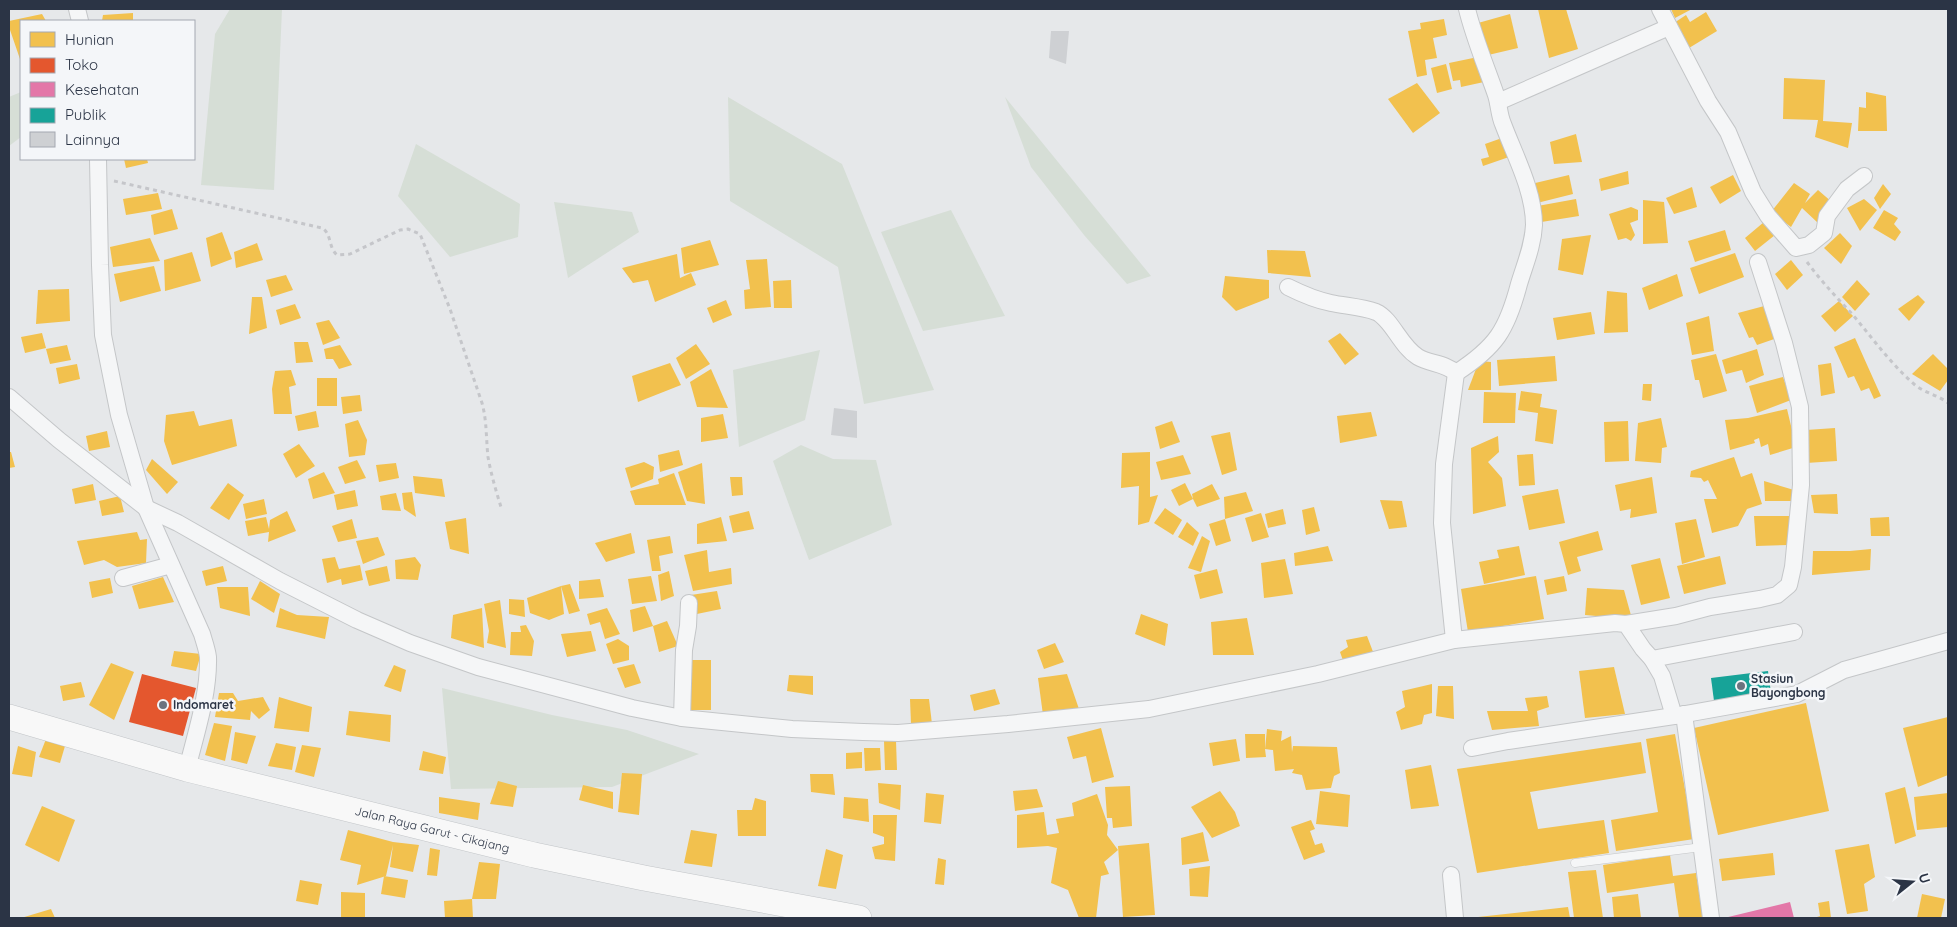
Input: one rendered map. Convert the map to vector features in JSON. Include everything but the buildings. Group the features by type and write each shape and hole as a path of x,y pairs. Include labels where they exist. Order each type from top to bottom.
{"main road":[{"name":"Jalan Raya Garut - Cikajang","path":"9,717 188,769 534,855 644,878 859,918"}],"street":[{"path":"1454,640 1442,523 1444,464 1456,374 1481,356 1500,335 1514,304 1523,269 1533,244 1534,223 1526,183 1502,122 1498,102 1470,24 1467,9"},
{"path":"1660,9 1708,101 1728,132 1753,192 1768,216 1796,248 1808,246 1824,233 1827,216 1847,189 1864,176"},
{"path":"1498,102 1669,27"},
{"path":"98,160 103,335 119,415 146,508 202,634 208,656 205,690 188,769"},
{"path":"9,397 59,440 146,508 178,522 280,581 357,620 410,643 478,667 632,708 682,718 792,728 898,733 1150,709 1318,674 1454,640 1615,623 1626,624 1676,616 1710,607 1777,595 1788,585 1793,567 1801,485 1800,406 1784,343 1758,262"},
{"path":"1288,287 1307,296 1377,313 1390,325 1406,350 1420,358 1450,368 1456,374"},
{"path":"123,578 170,565"},
{"path":"682,718 684,650 689,603"},
{"path":"1626,624 1662,676 1679,715 1702,847 1711,918"},
{"path":"1652,659 1794,632"},
{"path":"1472,748 1797,694 1844,670 1948,641"},
{"path":"1450,875 1455,918"}],"lane":[{"path":"1575,863 1702,847"}],"path":[{"path":"99,178 322,228 327,232 334,253 339,255 350,254 400,230 408,229 420,234 450,309 482,403 485,416 488,457 501,507"},
{"path":"1796,248 1826,287 1890,360 1922,391 1948,403"}],"shaded area":[{"path":"230,9 282,9 274,190 201,185 215,34"},
{"path":"20,92 20,138 9,146 9,97"},
{"path":"728,97 842,164 934,390 864,404 838,267 730,201"},
{"path":"1005,97 1151,276 1127,284 1084,235 1031,167"},
{"path":"416,144 520,204 518,237 450,257 398,196"},
{"path":"554,202 632,212 639,232 568,278"},
{"path":"951,210 1005,316 923,331 881,232"},
{"path":"820,350 805,420 739,447 733,370"},
{"path":"801,445 833,459 876,460 892,525 809,560 773,461"},
{"path":"442,688 552,715 627,730 699,754 612,787 451,789"}],"place":[{"name":"Stasiun Bayongbong","path":"1741,686"},
{"name":"Indomaret","path":"163,705"}]}
